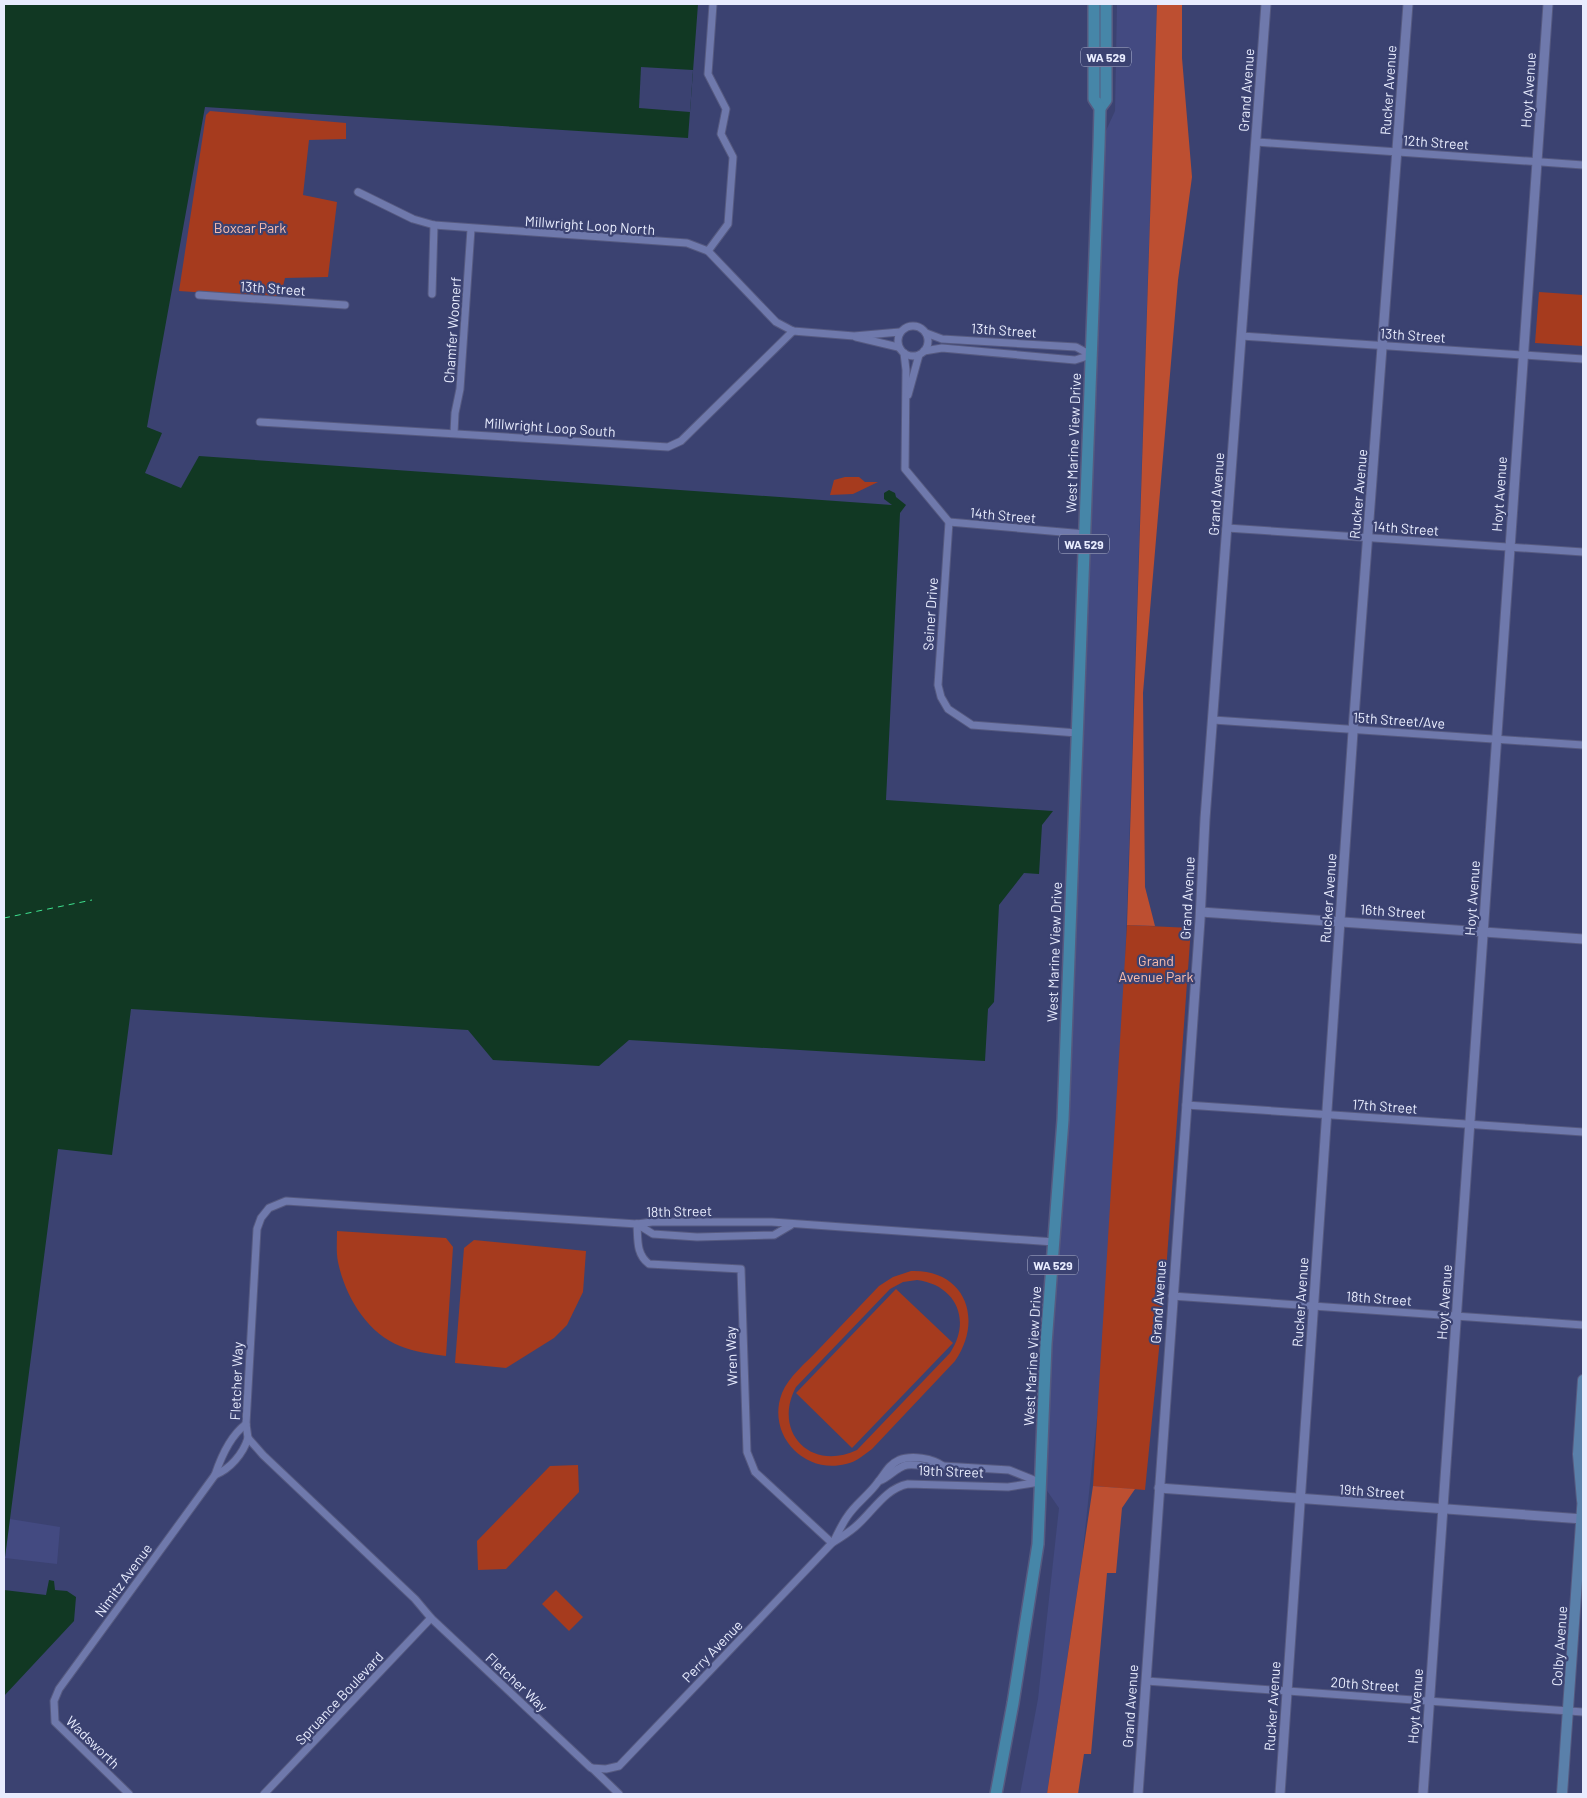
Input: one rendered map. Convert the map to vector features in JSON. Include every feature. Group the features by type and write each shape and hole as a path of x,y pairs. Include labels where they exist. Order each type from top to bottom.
{"main road":[{"name":"West Marine View Drive","path":"1094,4 1094,99 1100,108"},
{"name":"West Marine View Drive","path":"996,1794 1013,1703 1038,1544 1046,1344 1063,1120 1100,108 1106,100 1106,4"},
{"name":"Colby Avenue","path":"1562,1794 1582,1519 1583,1498 1578,1454 1583,1380"}],"street":[{"path":"708,251 728,224 733,157 721,134 726,109 708,74 713,4"},
{"name":"Grand Avenue","path":"1138,1794 1172,1296 1201,912 1205,819 1214,720 1266,4"},
{"name":"Rucker Avenue","path":"1280,1794 1354,729 1408,4"},
{"name":"Hoyt Avenue","path":"1423,1794 1548,4"},
{"name":"12th Street","path":"1256,142 1583,165"},
{"name":"Millwright Loop North","path":"358,192 413,219 434,225 687,243 708,251 776,322 793,332"},
{"path":"432,294 434,225"},
{"name":"Chamfer Woonerf","path":"454,433 455,413 460,389 471,229"},
{"name":"13th Street","path":"199,296 345,306"},
{"path":"898,347 897,339 905,327 914,325 926,333 928,342 922,353 906,400"},
{"path":"793,332 854,336 900,332"},
{"name":"Millwright Loop South","path":"260,422 668,447 679,443 793,332"},
{"name":"13th Street","path":"926,333 942,339 1076,347 1091,356"},
{"path":"854,336 898,347 904,353 911,356 922,353"},
{"name":"13th Street","path":"1241,336 1583,359"},
{"name":"13th Street","path":"922,353 942,348 1075,360 1091,356"},
{"path":"904,353 906,469 949,522"},
{"name":"14th Street","path":"949,522 1085,534"},
{"name":"Seiner Drive","path":"949,522 938,685 941,697 948,709 972,725 1077,733"},
{"name":"14th Street","path":"1227,528 1583,552"},
{"name":"15th Street/Ave","path":"1214,720 1583,745"},
{"name":"16th Street","path":"1201,912 1583,938"},
{"name":"17th Street","path":"1186,1104 1583,1132"},
{"name":"Fletcher Way","path":"619,1794 431,1618 415,1600 263,1455 248,1438 246,1424 257,1229 261,1218 269,1208 278,1203 286,1201 637,1224"},
{"name":"18th Street","path":"637,1224 652,1222 772,1222 792,1225 1054,1242"},
{"name":"18th Street","path":"637,1224 653,1234 697,1237 774,1235 792,1225"},
{"name":"Wren Way","path":"637,1224 640,1252 642,1258 649,1264 741,1269 747,1452 751,1464 832,1543"},
{"name":"18th Street","path":"1172,1296 1583,1325"},
{"name":"Nimitz Avenue","path":"54,1701 59,1689 215,1475 221,1457 238,1430 246,1424"},
{"name":"Nimitz Avenue","path":"215,1475 225,1471 245,1447 248,1438"},
{"name":"19th Street","path":"832,1543 847,1516 879,1481 888,1468 907,1457 937,1461 943,1466 1009,1470 1040,1482"},
{"name":"19th Street","path":"832,1543 855,1527 888,1493 900,1486 917,1483 1008,1487 1040,1482"},
{"name":"19th Street","path":"1159,1488 1300,1500 1582,1519"},
{"name":"Perry Avenue","path":"592,1768 606,1769 620,1766 832,1543"},
{"name":"Spruance Boulevard","path":"264,1794 431,1618"},
{"name":"20th Street","path":"1146,1681 1583,1712"},
{"name":"Wadsworth","path":"54,1701 55,1722 129,1794"}],"shaded area":[{"path":"4,4 698,4 688,138 205,107 147,427 162,433 145,473 181,488 199,456 892,505 884,499 884,493 889,490 895,493 896,497 906,505 900,513 886,800 1053,811 1042,825 1039,874 1024,873 999,905 994,1002 988,1009 985,1061 629,1040 599,1066 493,1060 468,1030 131,1009 112,1155 58,1149 4,1565"},
{"path":"1117,4 1157,4 1116,1239 1082,1559 1047,1794 1020,1794 1038,1699 1059,1508 1043,1485 1099,146 1115,111"},
{"path":"1157,4 1182,4 1182,58 1192,177 1178,280 1143,693 1145,887 1155,926 1127,925"},
{"path":"1093,1486 1135,1489 1122,1508 1116,1573 1107,1573 1091,1754 1084,1754 1078,1794 1047,1794"},
{"path":"10,1519 60,1527 57,1564 5,1558"},
{"path":"49,1580 54,1581 55,1590 67,1591 76,1597 74,1621 4,1696 4,1590 46,1595"}],"green space":[{"name":"Boxcar Park","path":"210,111 346,123 346,139 309,140 303,195 337,202 328,277 285,278 280,298 179,291 206,115"},
{"path":"1539,292 1583,295 1583,346 1535,343"},
{"path":"845,477 859,477 865,482 878,482 853,494 830,495 834,480"},
{"name":"Grand Avenue Park","path":"1127,925 1191,928 1164,1299 1145,1490 1093,1486"},
{"path":"337,1231 446,1238 453,1247 446,1356 400,1346 388,1340 368,1323 352,1300 341,1275 337,1254"},
{"path":"474,1240 586,1251 583,1292 567,1325 554,1338 506,1368 455,1363 464,1248"},
{"path":"911,1271 930,1273 945,1278 956,1288 964,1300 968,1314 968,1329 964,1345 955,1361 872,1449 857,1460 846,1464 831,1466 816,1463 803,1457 792,1448 784,1436 779,1423 778,1408 782,1393 798,1370 879,1286 893,1277","holes":["917,1280 931,1283 942,1289 950,1297 960,1317 960,1328 950,1353 857,1450 840,1455 825,1456 811,1452 800,1444 793,1433 789,1419 790,1404 796,1387 890,1289 903,1282"]},
{"path":"896,1289 953,1343 852,1448 796,1393"},
{"path":"578,1465 579,1492 506,1569 478,1570 477,1541 550,1466"},
{"path":"556,1590 583,1617 569,1631 542,1604"}],"pier":[{"path":"641,67 693,70 690,112 639,108"}],"ferry route":[{"path":"4,918 92,900"}]}
